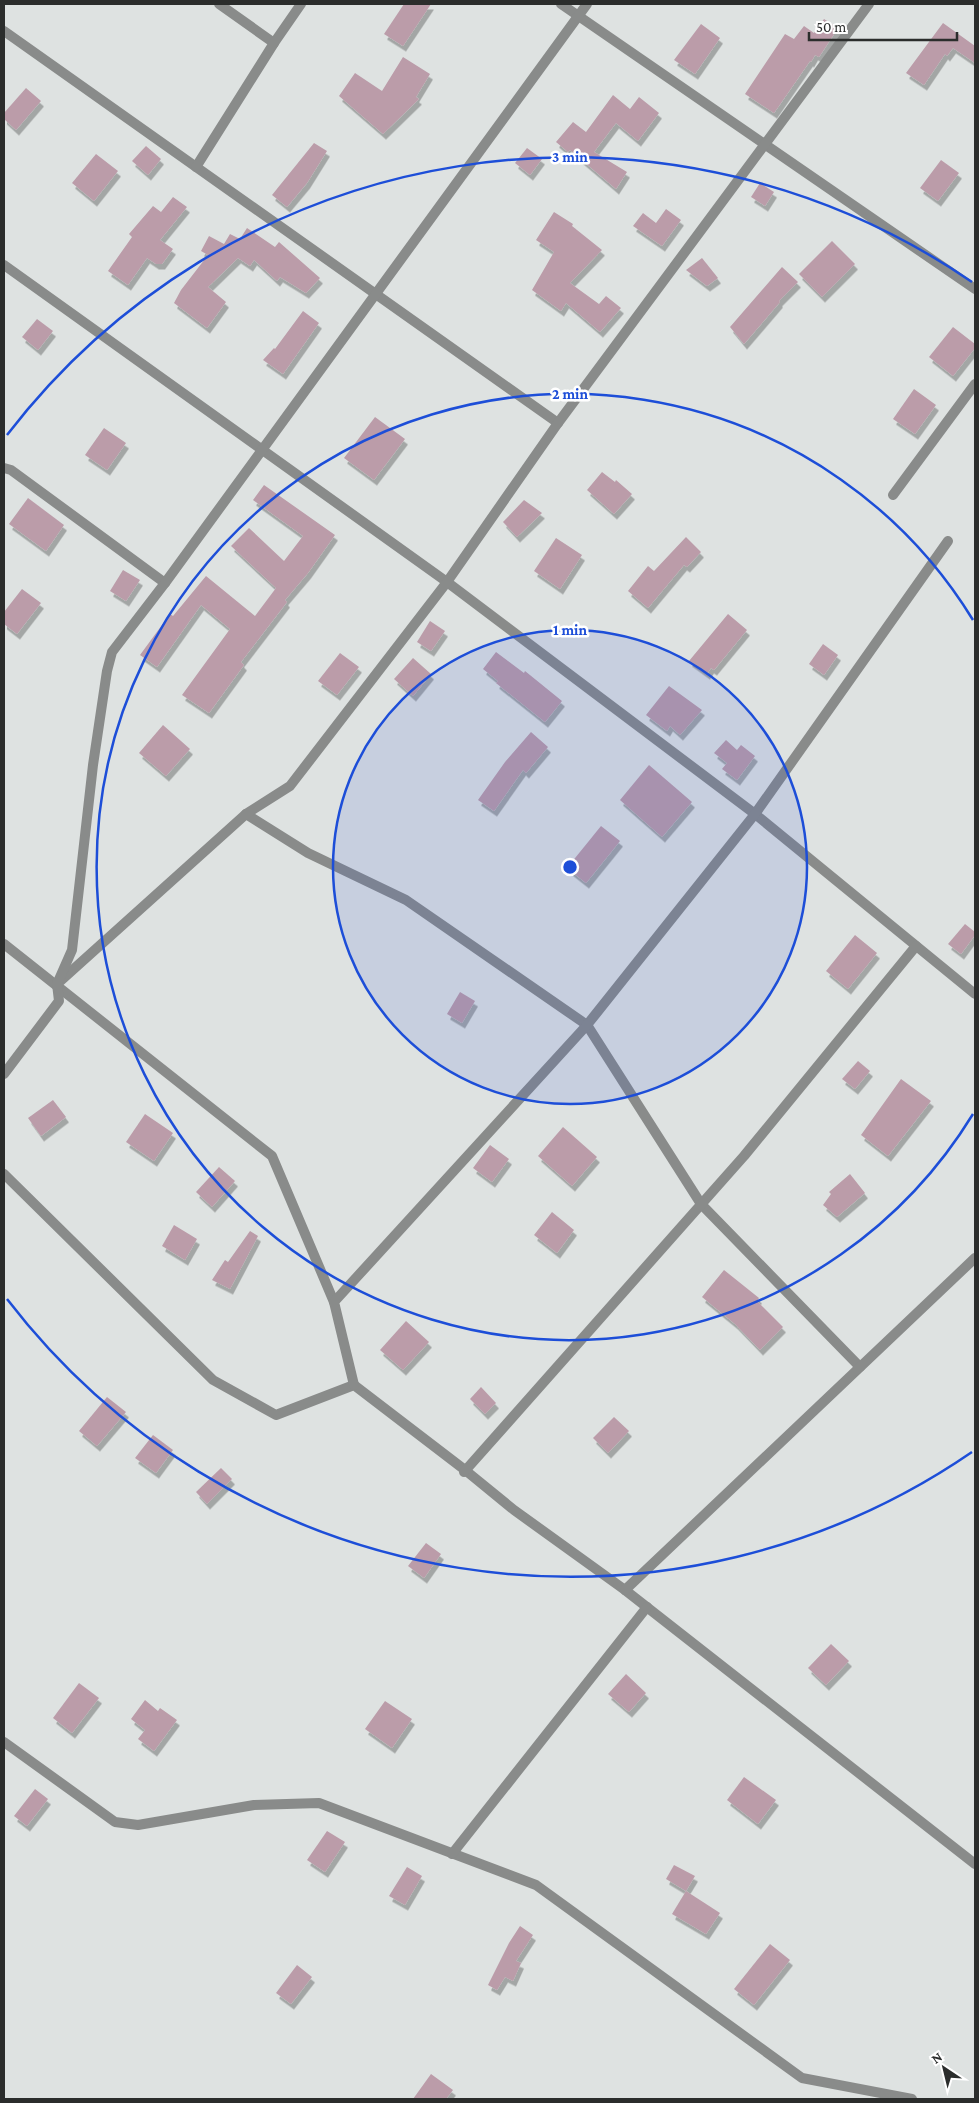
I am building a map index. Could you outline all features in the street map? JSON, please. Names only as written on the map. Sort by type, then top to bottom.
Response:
[{"type":"street","points":[[219,4],[274,43]]},
{"type":"street","points":[[196,167],[274,43],[301,4]]},
{"type":"street","points":[[561,4],[975,289]]},
{"type":"street","points":[[4,1074],[59,1001],[57,984],[72,950],[93,765],[102,716],[107,672],[112,652],[165,583],[587,4]]},
{"type":"street","points":[[57,984],[246,814],[290,786],[447,582],[558,423],[869,4]]},
{"type":"street","points":[[4,31],[558,423]]},
{"type":"street","points":[[4,265],[447,582],[754,814],[975,994]]},
{"type":"street","points":[[893,496],[975,384]]},
{"type":"street","points":[[4,468],[11,470],[165,583]]},
{"type":"street","points":[[334,1302],[587,1026],[754,814],[948,541]]},
{"type":"street","points":[[246,814],[308,853],[406,900],[587,1026],[701,1204],[860,1367]]},
{"type":"street","points":[[4,944],[57,984],[272,1156],[334,1302],[354,1385],[514,1510],[625,1590],[975,1864]]},
{"type":"street","points":[[464,1471],[744,1156],[916,946]]},
{"type":"street","points":[[4,1174],[213,1380],[276,1415],[354,1385]]},
{"type":"street","points":[[625,1590],[975,1258]]},
{"type":"street","points":[[452,1854],[647,1608]]},
{"type":"street","points":[[4,1742],[115,1822],[138,1825],[254,1805],[320,1803],[536,1885],[802,2078],[912,2099]]},
{"type":"building","points":[[404,4],[431,4],[403,46],[384,34]]},
{"type":"building","points":[[824,19],[838,28],[819,57],[815,55],[810,61],[774,113],[745,94],[785,34],[794,39],[804,26],[814,33]]},
{"type":"building","points":[[943,23],[975,46],[975,63],[953,48],[947,56],[945,54],[924,85],[906,73]]},
{"type":"building","points":[[701,24],[720,38],[695,74],[674,60]]},
{"type":"building","points":[[403,57],[430,74],[416,97],[419,99],[383,134],[339,96],[355,73],[382,91]]},
{"type":"building","points":[[26,88],[41,101],[16,130],[4,119],[4,113]]},
{"type":"building","points":[[613,95],[630,109],[639,97],[659,113],[638,141],[616,123],[594,152],[627,172],[616,189],[570,150],[568,152],[556,142],[573,122],[586,132]]},
{"type":"building","points":[[314,143],[327,151],[307,183],[287,207],[272,195]]},
{"type":"building","points":[[146,146],[161,159],[148,175],[132,161]]},
{"type":"building","points":[[527,148],[542,159],[530,175],[515,163]]},
{"type":"building","points":[[96,154],[118,171],[94,201],[72,183]]},
{"type":"building","points":[[941,160],[959,173],[938,201],[920,188]]},
{"type":"building","points":[[760,183],[774,192],[765,206],[751,197]]},
{"type":"building","points":[[173,197],[187,207],[160,240],[173,249],[162,264],[156,264],[147,258],[128,285],[108,271],[132,237],[129,234],[153,206],[161,212]]},
{"type":"building","points":[[666,209],[681,220],[662,246],[633,226],[643,213],[656,223]]},
{"type":"building","points":[[554,212],[573,224],[572,226],[602,250],[570,283],[599,304],[606,296],[621,308],[600,332],[566,303],[561,311],[532,290],[554,252],[536,240]]},
{"type":"building","points":[[247,228],[275,247],[279,242],[320,278],[306,293],[280,277],[277,281],[254,260],[250,266],[238,258],[208,287],[226,302],[207,328],[174,303],[181,290],[208,255],[201,251],[209,236],[224,244],[230,234],[240,239]]},
{"type":"building","points":[[832,241],[855,264],[822,297],[799,274]]},
{"type":"building","points":[[702,258],[718,278],[707,286],[686,270]]},
{"type":"building","points":[[782,267],[798,282],[779,301],[744,344],[730,327]]},
{"type":"building","points":[[303,311],[319,323],[283,374],[263,360],[275,349]]},
{"type":"building","points":[[37,319],[53,331],[38,350],[22,337]]},
{"type":"building","points":[[953,327],[975,344],[975,348],[953,376],[929,357]]},
{"type":"building","points":[[914,389],[936,405],[915,434],[893,419]]},
{"type":"building","points":[[375,417],[405,439],[374,480],[344,458]]},
{"type":"building","points":[[104,428],[126,443],[107,470],[85,455]]},
{"type":"building","points":[[602,472],[615,482],[616,480],[632,494],[614,514],[587,490]]},
{"type":"building","points":[[264,485],[335,535],[308,573],[285,600],[287,602],[241,662],[244,665],[209,713],[182,695],[230,629],[201,605],[157,667],[140,655],[170,614],[173,616],[206,576],[255,616],[276,588],[231,546],[249,528],[284,561],[303,536],[253,500]]},
{"type":"building","points":[[28,498],[64,525],[46,551],[9,524]]},
{"type":"building","points":[[524,500],[542,513],[517,537],[503,522]]},
{"type":"building","points":[[686,537],[701,552],[687,567],[684,565],[648,608],[628,591],[648,566],[654,571]]},
{"type":"building","points":[[556,538],[582,555],[560,589],[534,571]]},
{"type":"building","points":[[123,570],[140,580],[126,601],[110,591]]},
{"type":"building","points":[[22,589],[41,603],[17,634],[4,624],[4,612]]},
{"type":"building","points":[[728,614],[747,630],[714,670],[711,668],[707,674],[689,661]]},
{"type":"building","points":[[430,621],[445,631],[431,651],[417,642]]},
{"type":"building","points":[[823,644],[838,655],[824,675],[809,664]]},
{"type":"building","points":[[496,652],[524,673],[525,671],[562,701],[545,722],[496,683],[498,681],[483,669]]},
{"type":"building","points":[[340,653],[359,667],[337,695],[318,681]]},
{"type":"building","points":[[413,658],[431,674],[413,696],[394,679]]},
{"type":"building","points":[[669,686],[702,710],[680,735],[670,726],[667,731],[646,715]]},
{"type":"building","points":[[163,725],[190,749],[166,776],[139,753]]},
{"type":"building","points":[[531,732],[548,747],[526,773],[523,770],[494,811],[478,800],[505,762]]},
{"type":"building","points":[[726,740],[737,750],[741,745],[755,756],[737,780],[722,769],[727,763],[714,753]]},
{"type":"building","points":[[649,765],[692,802],[662,837],[620,800]]},
{"type":"building","points":[[601,826],[620,841],[586,883],[567,868]]},
{"type":"building","points":[[965,924],[975,932],[975,935],[961,954],[948,944]]},
{"type":"building","points":[[855,935],[877,953],[848,989],[826,971]]},
{"type":"building","points":[[460,992],[475,1001],[462,1023],[447,1014]]},
{"type":"building","points":[[858,1061],[870,1071],[855,1089],[842,1079]]},
{"type":"building","points":[[901,1079],[931,1101],[888,1156],[861,1135]]},
{"type":"building","points":[[53,1100],[66,1117],[41,1136],[28,1118]]},
{"type":"building","points":[[145,1114],[173,1133],[154,1161],[126,1142]]},
{"type":"building","points":[[563,1127],[597,1157],[572,1186],[538,1156]]},
{"type":"building","points":[[490,1145],[509,1159],[492,1182],[473,1168]]},
{"type":"building","points":[[219,1167],[235,1181],[212,1207],[196,1192]]},
{"type":"building","points":[[850,1174],[865,1193],[837,1217],[823,1205],[831,1194],[829,1192]]},
{"type":"building","points":[[552,1212],[574,1230],[557,1253],[534,1235]]},
{"type":"building","points":[[174,1225],[197,1239],[185,1260],[162,1246]]},
{"type":"building","points":[[250,1231],[258,1236],[230,1289],[212,1280],[225,1260],[228,1262]]},
{"type":"building","points":[[724,1270],[759,1298],[757,1301],[783,1327],[760,1350],[735,1324],[702,1297]]},
{"type":"building","points":[[406,1321],[429,1342],[403,1370],[380,1350]]},
{"type":"building","points":[[481,1387],[496,1403],[485,1414],[470,1399]]},
{"type":"building","points":[[107,1397],[126,1412],[97,1446],[79,1431]]},
{"type":"building","points":[[614,1417],[629,1431],[608,1453],[593,1438]]},
{"type":"building","points":[[153,1435],[173,1450],[156,1473],[135,1458]]},
{"type":"building","points":[[221,1468],[232,1479],[207,1504],[196,1492]]},
{"type":"building","points":[[426,1543],[441,1554],[424,1578],[408,1566]]},
{"type":"building","points":[[831,1644],[849,1661],[826,1685],[808,1668]]},
{"type":"building","points":[[626,1674],[646,1693],[629,1712],[608,1694]]},
{"type":"building","points":[[79,1683],[99,1698],[72,1733],[53,1718]]},
{"type":"building","points":[[145,1700],[158,1711],[160,1708],[177,1720],[154,1751],[138,1739],[145,1730],[131,1719]]},
{"type":"building","points":[[385,1701],[412,1719],[392,1748],[365,1729]]},
{"type":"building","points":[[744,1777],[776,1800],[758,1824],[727,1800]]},
{"type":"building","points":[[35,1789],[48,1799],[27,1826],[14,1816]]},
{"type":"building","points":[[327,1831],[345,1842],[325,1872],[307,1860]]},
{"type":"building","points":[[674,1865],[695,1876],[686,1891],[666,1879]]},
{"type":"building","points":[[407,1867],[422,1876],[405,1905],[389,1896]]},
{"type":"building","points":[[686,1891],[720,1913],[706,1934],[672,1914]]},
{"type":"building","points":[[520,1926],[533,1935],[516,1961],[521,1963],[513,1981],[505,1977],[497,1990],[488,1985],[509,1943]]},
{"type":"building","points":[[770,1944],[790,1960],[754,2005],[734,1989]]},
{"type":"building","points":[[297,1965],[312,1977],[291,2004],[276,1993]]},
{"type":"building","points":[[431,2074],[453,2090],[446,2099],[413,2099]]}]
